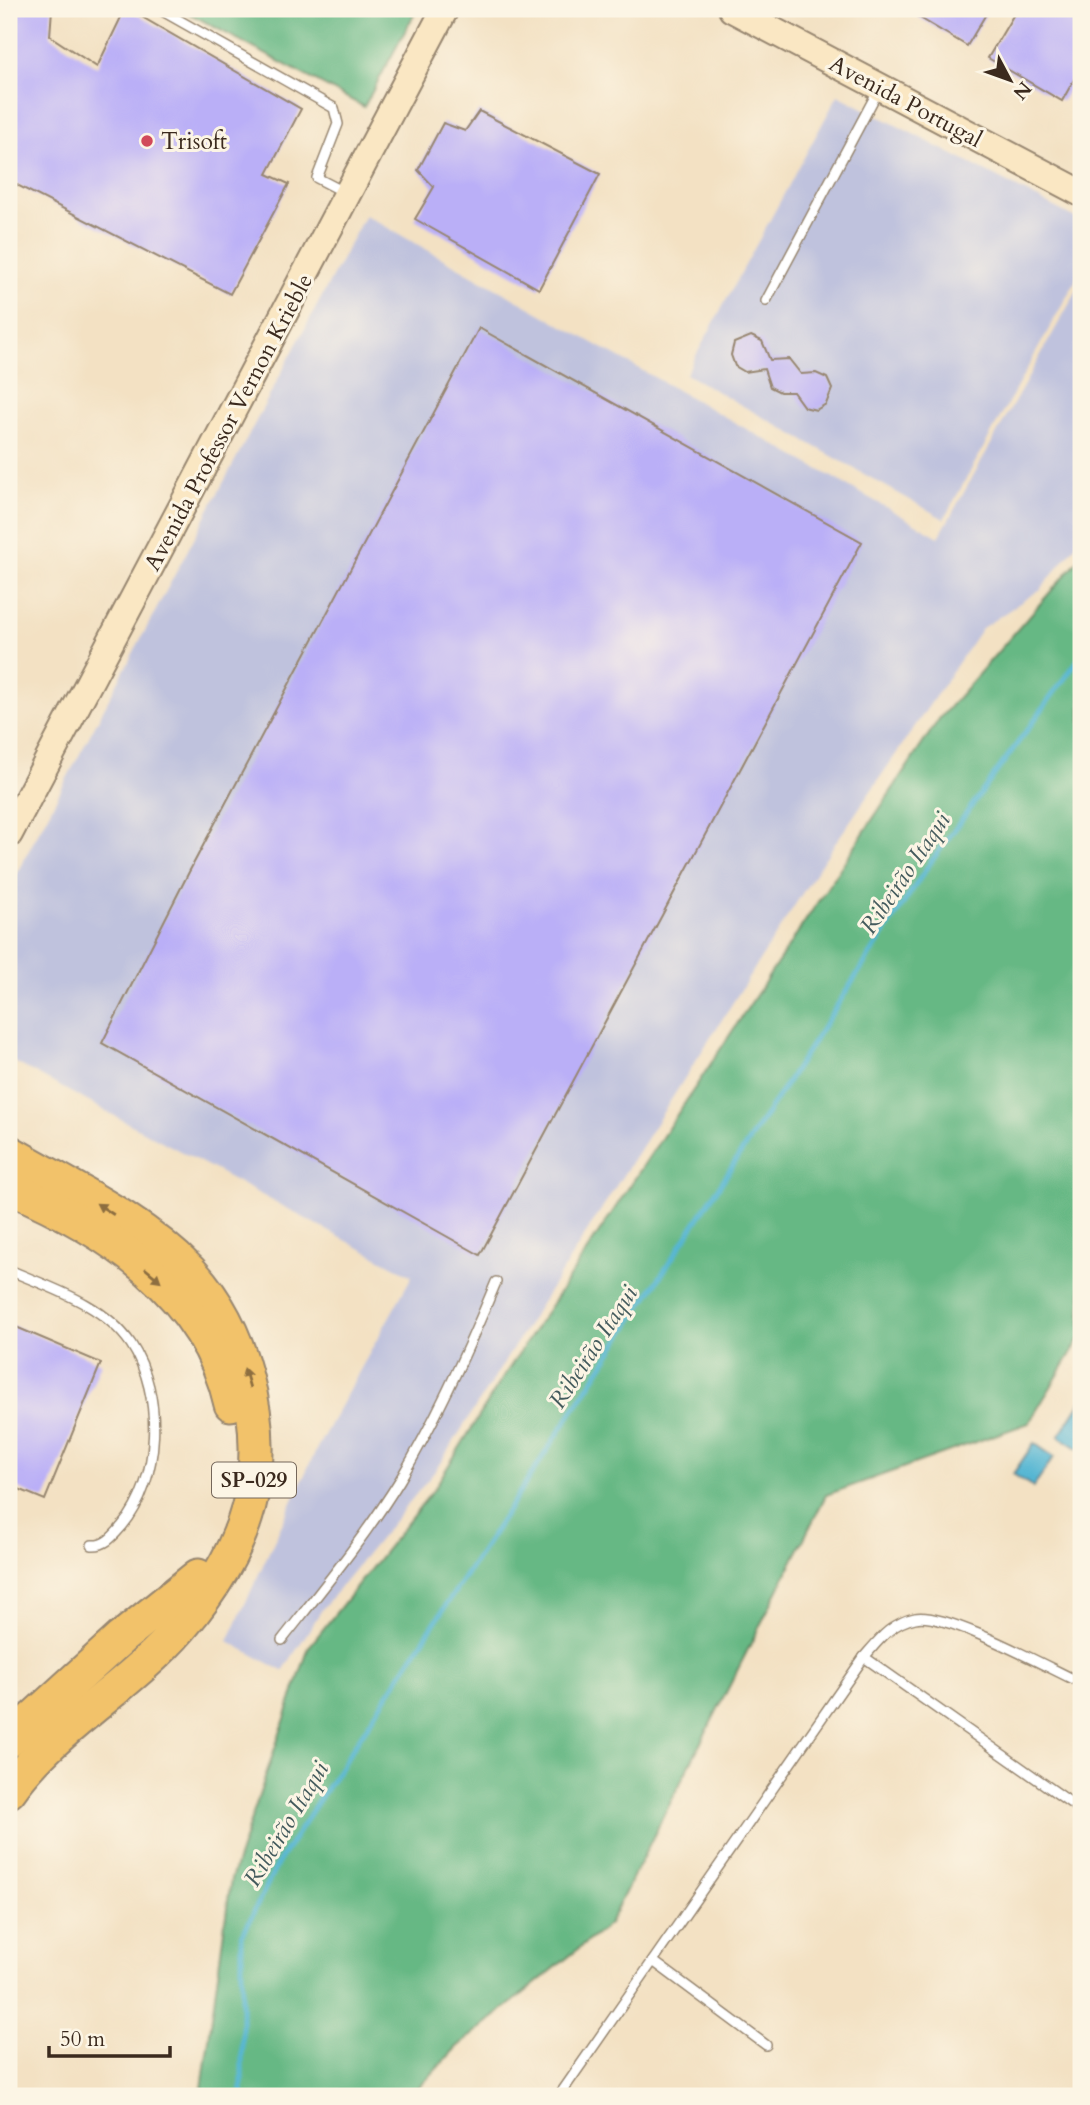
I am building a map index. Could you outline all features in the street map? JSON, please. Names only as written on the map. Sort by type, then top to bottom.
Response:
[{"type":"highway","name":"SP-029","points":[[9,1152],[101,1206],[189,1270],[217,1305],[238,1348],[254,1402],[258,1453],[250,1506],[237,1542],[211,1590],[180,1629],[131,1676],[52,1742],[9,1791]]},
{"type":"highway","name":"SP-029","points":[[9,1187],[76,1222],[158,1277],[187,1308],[219,1364],[231,1402],[235,1469],[214,1546],[198,1576],[154,1627],[9,1760]]},
{"type":"highway","name":"SP-029","points":[[9,1740],[121,1637],[198,1576]]},
{"type":"street","name":"Avenida Professor Vernon Krieble","points":[[9,834],[445,9]]},
{"type":"street","name":"Avenida Portugal","points":[[732,9],[1081,193]]},
{"type":"lane","points":[[159,9],[334,107],[338,124],[317,178],[348,194]]},
{"type":"lane","points":[[766,301],[880,87]]},
{"type":"lane","points":[[9,1270],[90,1307],[130,1343],[144,1369],[152,1402],[153,1430],[151,1458],[142,1494],[113,1537],[98,1546],[92,1545]]},
{"type":"lane","points":[[282,1640],[354,1548],[398,1482],[438,1413],[496,1282]]},
{"type":"lane","points":[[559,2096],[864,1657],[889,1629],[916,1617],[948,1621],[1081,1683]]},
{"type":"lane","points":[[864,1657],[1081,1810]]},
{"type":"lane","points":[[653,1961],[766,2045]]},
{"type":"shaded area","points":[[838,95],[1081,221],[1081,271],[944,519],[686,374]]},
{"type":"shaded area","points":[[365,215],[939,537],[1081,283],[1081,539],[1041,589],[982,628],[819,867],[435,1471],[323,1608],[283,1671],[228,1641],[317,1448],[412,1276],[9,1059],[9,888]]},
{"type":"green space","points":[[181,9],[249,9],[255,12],[261,9],[417,9],[364,107]]},
{"type":"green space","points":[[1081,557],[1081,1337],[1029,1423],[826,1495],[609,1924],[457,2047],[411,2096],[201,2096],[231,1879],[309,1647],[434,1489],[504,1376],[939,719]]},
{"type":"water","points":[[1081,1402],[1081,1450],[1059,1436]]},
{"type":"water","points":[[1034,1443],[1054,1457],[1033,1487],[1013,1474]]},
{"type":"building","name":"Trisoft","points":[[9,9],[52,9],[50,36],[97,67],[125,9],[128,9],[301,109],[267,174],[289,184],[230,294],[9,181]]},
{"type":"building","points":[[905,9],[989,9],[967,46]]},
{"type":"building","points":[[1017,9],[1081,9],[1081,67],[1062,101],[988,58]]},
{"type":"building","points":[[479,111],[600,174],[539,289],[415,219],[434,187],[418,170],[443,123],[465,131]]},
{"type":"building","points":[[479,328],[862,542],[480,1255],[102,1043],[189,872]]},
{"type":"building","points":[[751,336],[762,341],[770,360],[789,359],[801,374],[816,373],[827,378],[832,389],[826,404],[816,410],[804,407],[793,392],[780,392],[770,387],[764,369],[745,372],[735,366],[731,355],[734,343]]},
{"type":"building","points":[[9,1324],[101,1363],[45,1500],[9,1485]]},
{"type":"waterway","name":"Ribeirão Itaqui","points":[[242,2096],[242,1936],[278,1863],[928,866],[1081,656]]},
{"type":"place","name":"Trisoft","points":[[147,141]]}]
